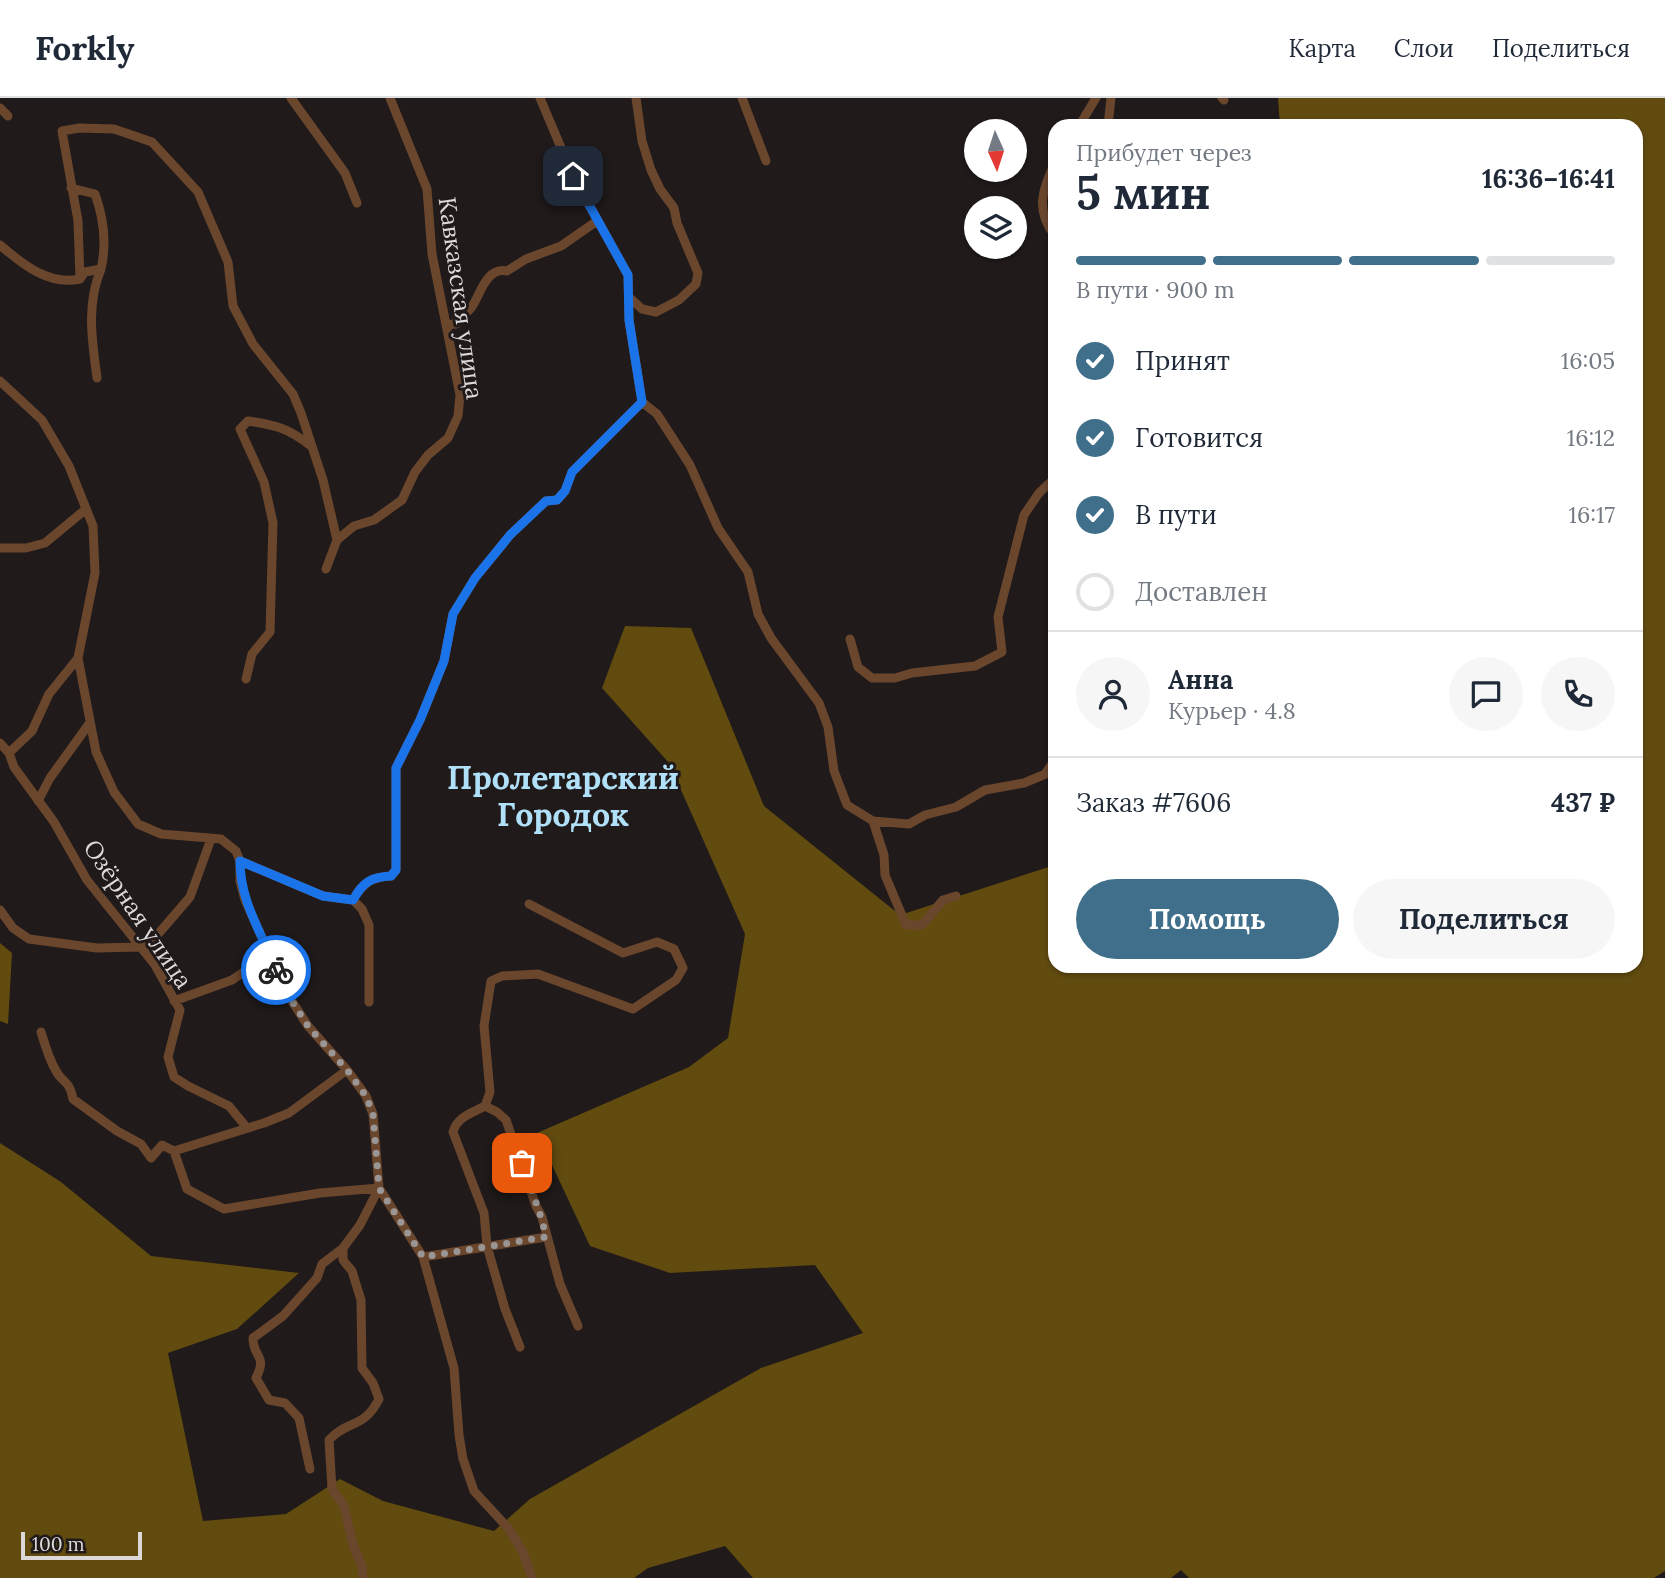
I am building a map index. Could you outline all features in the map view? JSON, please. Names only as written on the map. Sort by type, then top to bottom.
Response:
[{"type":"street","points":[[291,98],[345,173],[357,203]]},
{"type":"street","name":"Кавказская улица","points":[[337,540],[354,527],[374,520],[402,500],[415,472],[448,438],[458,416],[460,395],[432,254],[426,189],[420,167],[390,98]]},
{"type":"street","points":[[540,98],[573,176],[628,275],[629,320],[642,402],[657,414],[690,465],[718,528],[748,572],[758,614],[771,638],[819,703],[828,727],[834,771],[847,805],[873,821],[909,824],[925,815],[956,807],[985,790],[1024,783],[1048,773]]},
{"type":"street","points":[[629,296],[642,309],[656,312],[679,300],[696,284],[698,274],[677,223],[674,208],[660,189],[651,170],[642,141],[636,98]]},
{"type":"street","points":[[742,98],[766,162]]},
{"type":"street","points":[[1083,119],[1096,98]]},
{"type":"street","points":[[1109,119],[1111,98]]},
{"type":"street","points":[[0,108],[8,116]]},
{"type":"street","points":[[80,279],[78,222],[62,131],[79,128],[114,129],[152,142],[198,192],[228,261],[233,306],[253,344],[293,394],[312,447],[337,540],[326,569]]},
{"type":"street","points":[[1048,176],[1044,184],[1042,210],[1048,227]]},
{"type":"street","points":[[71,188],[95,194],[102,214],[105,250],[94,286],[90,323],[97,378]]},
{"type":"street","points":[[446,324],[456,324],[456,321],[470,310],[479,290],[485,286],[491,275],[501,270],[507,271],[526,258],[561,246],[597,221]]},
{"type":"street","points":[[0,246],[25,267],[55,279],[80,279]]},
{"type":"street","points":[[80,279],[85,272],[101,269]]},
{"type":"street","points":[[0,381],[42,420],[69,466],[93,526],[95,573],[78,658],[96,752],[114,792],[138,824],[161,834],[221,839],[236,851],[240,861],[240,881],[245,900],[288,995],[308,1026],[366,1096],[373,1114],[379,1188],[423,1257],[454,1368],[459,1435],[474,1491],[508,1528],[523,1552],[532,1578]]},
{"type":"street","points":[[353,900],[362,885],[375,876],[391,876],[396,870],[396,768],[420,720],[444,661],[453,614],[475,578],[510,535],[546,501],[557,500],[565,491],[572,472],[642,402]]},
{"type":"street","points":[[246,679],[251,653],[270,632],[273,523],[264,482],[240,429],[247,421],[270,424],[292,431],[312,447]]},
{"type":"street","points":[[850,639],[858,667],[872,678],[895,678],[912,673],[975,666],[1002,652],[998,617],[1024,515],[1048,485]]},
{"type":"street","points":[[0,548],[26,548],[45,543],[86,509]]},
{"type":"street","points":[[9,753],[32,731],[49,694],[78,658]]},
{"type":"street","points":[[38,801],[50,778],[89,724]]},
{"type":"street","name":"Озёрная улица","points":[[0,743],[54,822],[86,880],[155,965],[180,1010],[168,1057],[174,1077],[229,1106],[247,1128]]},
{"type":"street","points":[[873,821],[884,855],[885,875],[906,925],[922,925],[943,900],[956,896]]},
{"type":"street","points":[[0,909],[13,928],[29,939],[97,948],[139,947],[159,933],[190,897],[211,839]]},
{"type":"street","points":[[240,861],[323,896],[353,900],[362,909],[369,925],[369,1002]]},
{"type":"street","points":[[520,1347],[505,1309],[487,1246],[484,1213],[453,1132],[455,1124],[466,1115],[485,1106],[490,1092],[484,1026],[491,981],[502,976],[538,974],[633,1009],[676,980],[683,968],[674,949],[657,942],[623,953],[529,904]]},
{"type":"street","points":[[174,1000],[232,980],[270,954]]},
{"type":"street","points":[[41,1032],[57,1074],[71,1087],[73,1099],[141,1144],[151,1158],[162,1145],[174,1151],[289,1113],[347,1070]]},
{"type":"street","points":[[485,1106],[506,1120],[542,1217],[560,1284],[578,1326]]},
{"type":"street","points":[[174,1151],[187,1189],[224,1209],[307,1195],[379,1188]]},
{"type":"street","points":[[310,1469],[299,1418],[285,1403],[269,1400],[256,1378],[262,1366],[253,1346],[253,1338],[283,1316],[317,1278],[322,1264],[343,1248],[360,1225],[379,1188]]},
{"type":"street","points":[[423,1257],[546,1237]]},
{"type":"street","points":[[343,1248],[344,1260],[352,1271],[361,1300],[362,1368],[379,1399],[373,1411],[357,1425],[336,1432],[329,1440],[332,1489],[344,1506],[363,1578]]},
{"type":"shaded area","points":[[1278,98],[1665,98],[1665,1571],[1654,1578],[1189,1578],[1181,1570],[1171,1578],[753,1578],[725,1546],[648,1568],[634,1578],[0,1578],[0,1143],[61,1182],[151,1256],[299,1273],[237,1329],[168,1353],[203,1521],[286,1514],[340,1479],[383,1501],[494,1531],[530,1499],[761,1368],[863,1333],[815,1265],[670,1273],[590,1246],[537,1133],[689,1067],[728,1038],[745,934],[669,763],[602,688],[625,626],[691,628],[764,806],[900,915],[1048,867],[1048,973],[1643,973],[1643,119],[1280,119]]},
{"type":"shaded area","points":[[0,943],[12,953],[8,1024],[0,1021]]},
{"type":"way so far","points":[[276,970],[308,1026],[366,1096],[373,1114],[379,1188],[423,1257],[546,1237],[542,1217],[522,1163]]},
{"type":"district","name":"Пролетарский Городок","points":[[563,796]]},
{"type":"route","points":[[276,970],[245,900],[240,881],[240,861],[323,896],[353,900],[362,885],[375,876],[391,876],[396,870],[396,768],[420,720],[444,661],[453,614],[475,578],[510,535],[546,501],[557,500],[565,491],[572,472],[642,402],[629,320],[628,275],[573,176]]}]
